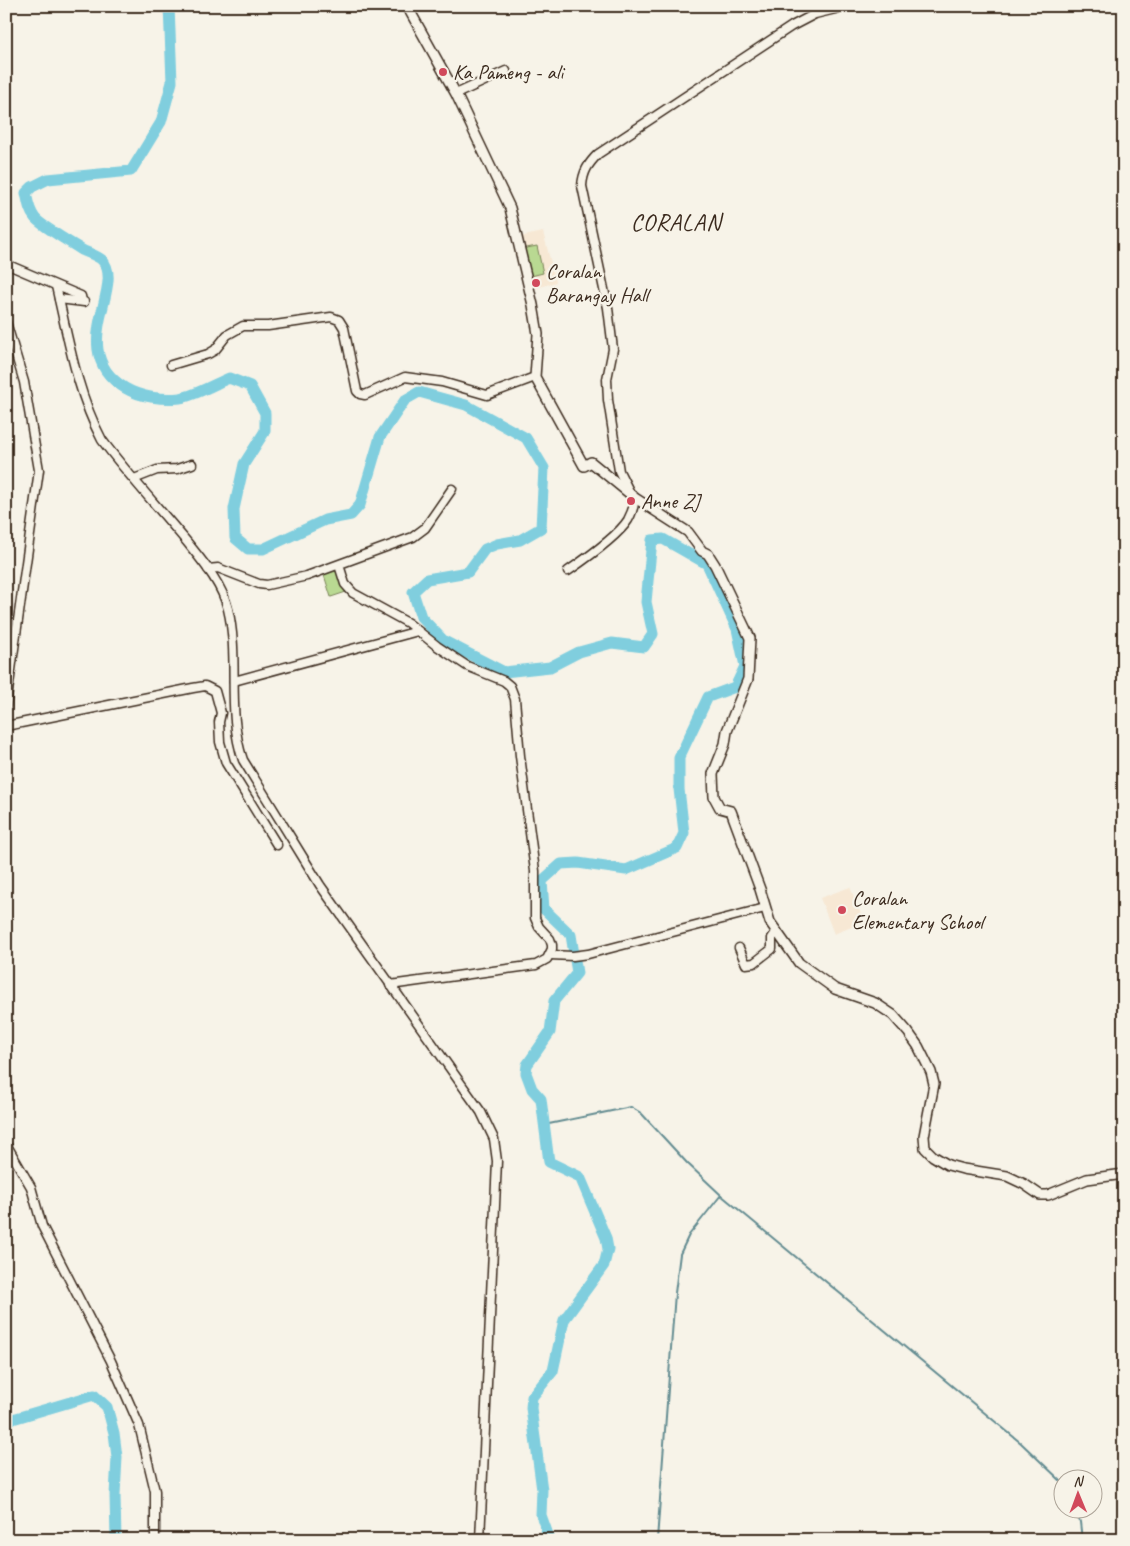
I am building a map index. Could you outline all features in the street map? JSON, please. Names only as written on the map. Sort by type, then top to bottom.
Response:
[{"type":"street","points":[[407,6],[456,94],[505,195],[514,221],[538,334],[535,377],[584,466],[591,462],[633,496],[688,532],[702,551],[708,554],[750,638],[748,679],[727,731],[725,744],[713,774],[714,797],[720,808],[731,811],[760,889],[770,922],[799,963],[835,989],[875,1003],[893,1015],[918,1046],[932,1072],[934,1084],[924,1136],[925,1148],[933,1156],[948,1165],[1008,1176],[1040,1195],[1048,1195],[1087,1179],[1124,1174]]},
{"type":"street","points":[[568,571],[623,527],[630,515],[633,496],[619,471],[608,400],[607,379],[613,349],[608,308],[582,186],[582,175],[588,164],[598,154],[792,26],[815,14],[848,6]]},
{"type":"street","points":[[456,94],[506,71]]},
{"type":"street","points":[[6,264],[81,296],[83,302],[59,299]]},
{"type":"street","points":[[56,286],[84,398],[90,417],[102,440],[208,569],[225,600],[228,611],[239,748],[247,767],[320,885],[481,1112],[494,1139],[497,1151],[480,1540]]},
{"type":"street","points":[[171,365],[208,354],[215,350],[227,335],[243,326],[268,326],[330,317],[339,320],[344,328],[357,391],[360,394],[365,395],[405,377],[413,377],[442,382],[487,395],[535,377]]},
{"type":"street","points":[[6,322],[24,382],[37,448],[39,470],[6,706]]},
{"type":"street","points":[[134,479],[157,470],[177,469],[192,464]]},
{"type":"street","points":[[208,569],[218,568],[262,585],[307,576],[398,544],[420,534],[452,489]]},
{"type":"street","points":[[339,565],[346,584],[353,593],[392,613],[467,666],[504,681],[510,686],[516,704],[520,756],[534,852],[536,881],[535,918],[539,927],[550,939],[552,949],[544,962],[536,965],[390,985]]},
{"type":"street","points":[[234,681],[418,631]]},
{"type":"street","points":[[6,726],[205,686],[214,691],[221,713],[219,722],[220,742],[226,763],[277,845]]},
{"type":"street","points":[[221,713],[235,712]]},
{"type":"street","points":[[550,955],[585,955],[765,908]]},
{"type":"street","points":[[739,948],[746,964],[754,963],[772,949],[772,938],[777,931]]},
{"type":"street","points":[[6,1144],[31,1188],[42,1226],[111,1361],[138,1425],[155,1491],[155,1540]]},
{"type":"shaded area","points":[[543,232],[556,282],[530,290],[519,237]]},
{"type":"shaded area","name":"Coralan Elementary School","points":[[850,887],[864,922],[834,934],[820,898]]},
{"type":"green space","points":[[537,246],[543,273],[527,277],[521,249]]},
{"type":"green space","points":[[338,567],[346,592],[331,597],[323,572]]},
{"type":"waterway","points":[[169,6],[172,82],[161,122],[131,171],[48,179],[32,187],[26,193],[30,209],[38,221],[82,250],[102,260],[108,271],[108,285],[98,338],[99,356],[108,373],[125,388],[144,396],[173,399],[191,395],[229,378],[250,386],[265,413],[265,431],[244,464],[234,509],[235,538],[248,549],[263,549],[325,520],[351,515],[360,505],[380,437],[405,400],[419,392],[466,405],[526,438],[544,468],[541,528],[520,540],[497,544],[485,549],[468,572],[427,579],[413,592],[421,617],[444,641],[504,672],[550,667],[579,652],[612,643],[644,647],[653,634],[646,602],[652,540],[663,539],[707,564],[737,629],[745,666],[735,687],[708,697],[679,758],[679,789],[684,833],[677,848],[626,870],[578,863],[561,864],[542,881],[544,909],[571,935],[577,973],[554,1001],[550,1032],[527,1065],[526,1073],[532,1089],[541,1099],[549,1162],[580,1177],[606,1238],[608,1249],[604,1265],[564,1320],[553,1371],[532,1397],[531,1408],[542,1490],[541,1515],[550,1540]]},
{"type":"waterway","points":[[544,1125],[631,1107],[641,1113],[687,1163],[721,1195],[1021,1443],[1052,1472]]},
{"type":"waterway","points":[[657,1540],[675,1293],[680,1254],[689,1235],[721,1195]]},
{"type":"waterway","points":[[6,1421],[94,1395],[107,1407],[114,1433],[117,1457],[115,1495],[116,1540]]},
{"type":"waterway","points":[[1079,1518],[1082,1540]]},
{"type":"place","name":"Ka Pameng - ali","points":[[443,72]]},
{"type":"place","name":"Coralan Barangay Hall","points":[[536,283]]},
{"type":"place","name":"Anne ZJ","points":[[631,501]]},
{"type":"place","name":"Coralan Elementary School","points":[[842,910]]},
{"type":"district","name":"CORALAN","points":[[676,222]]}]
